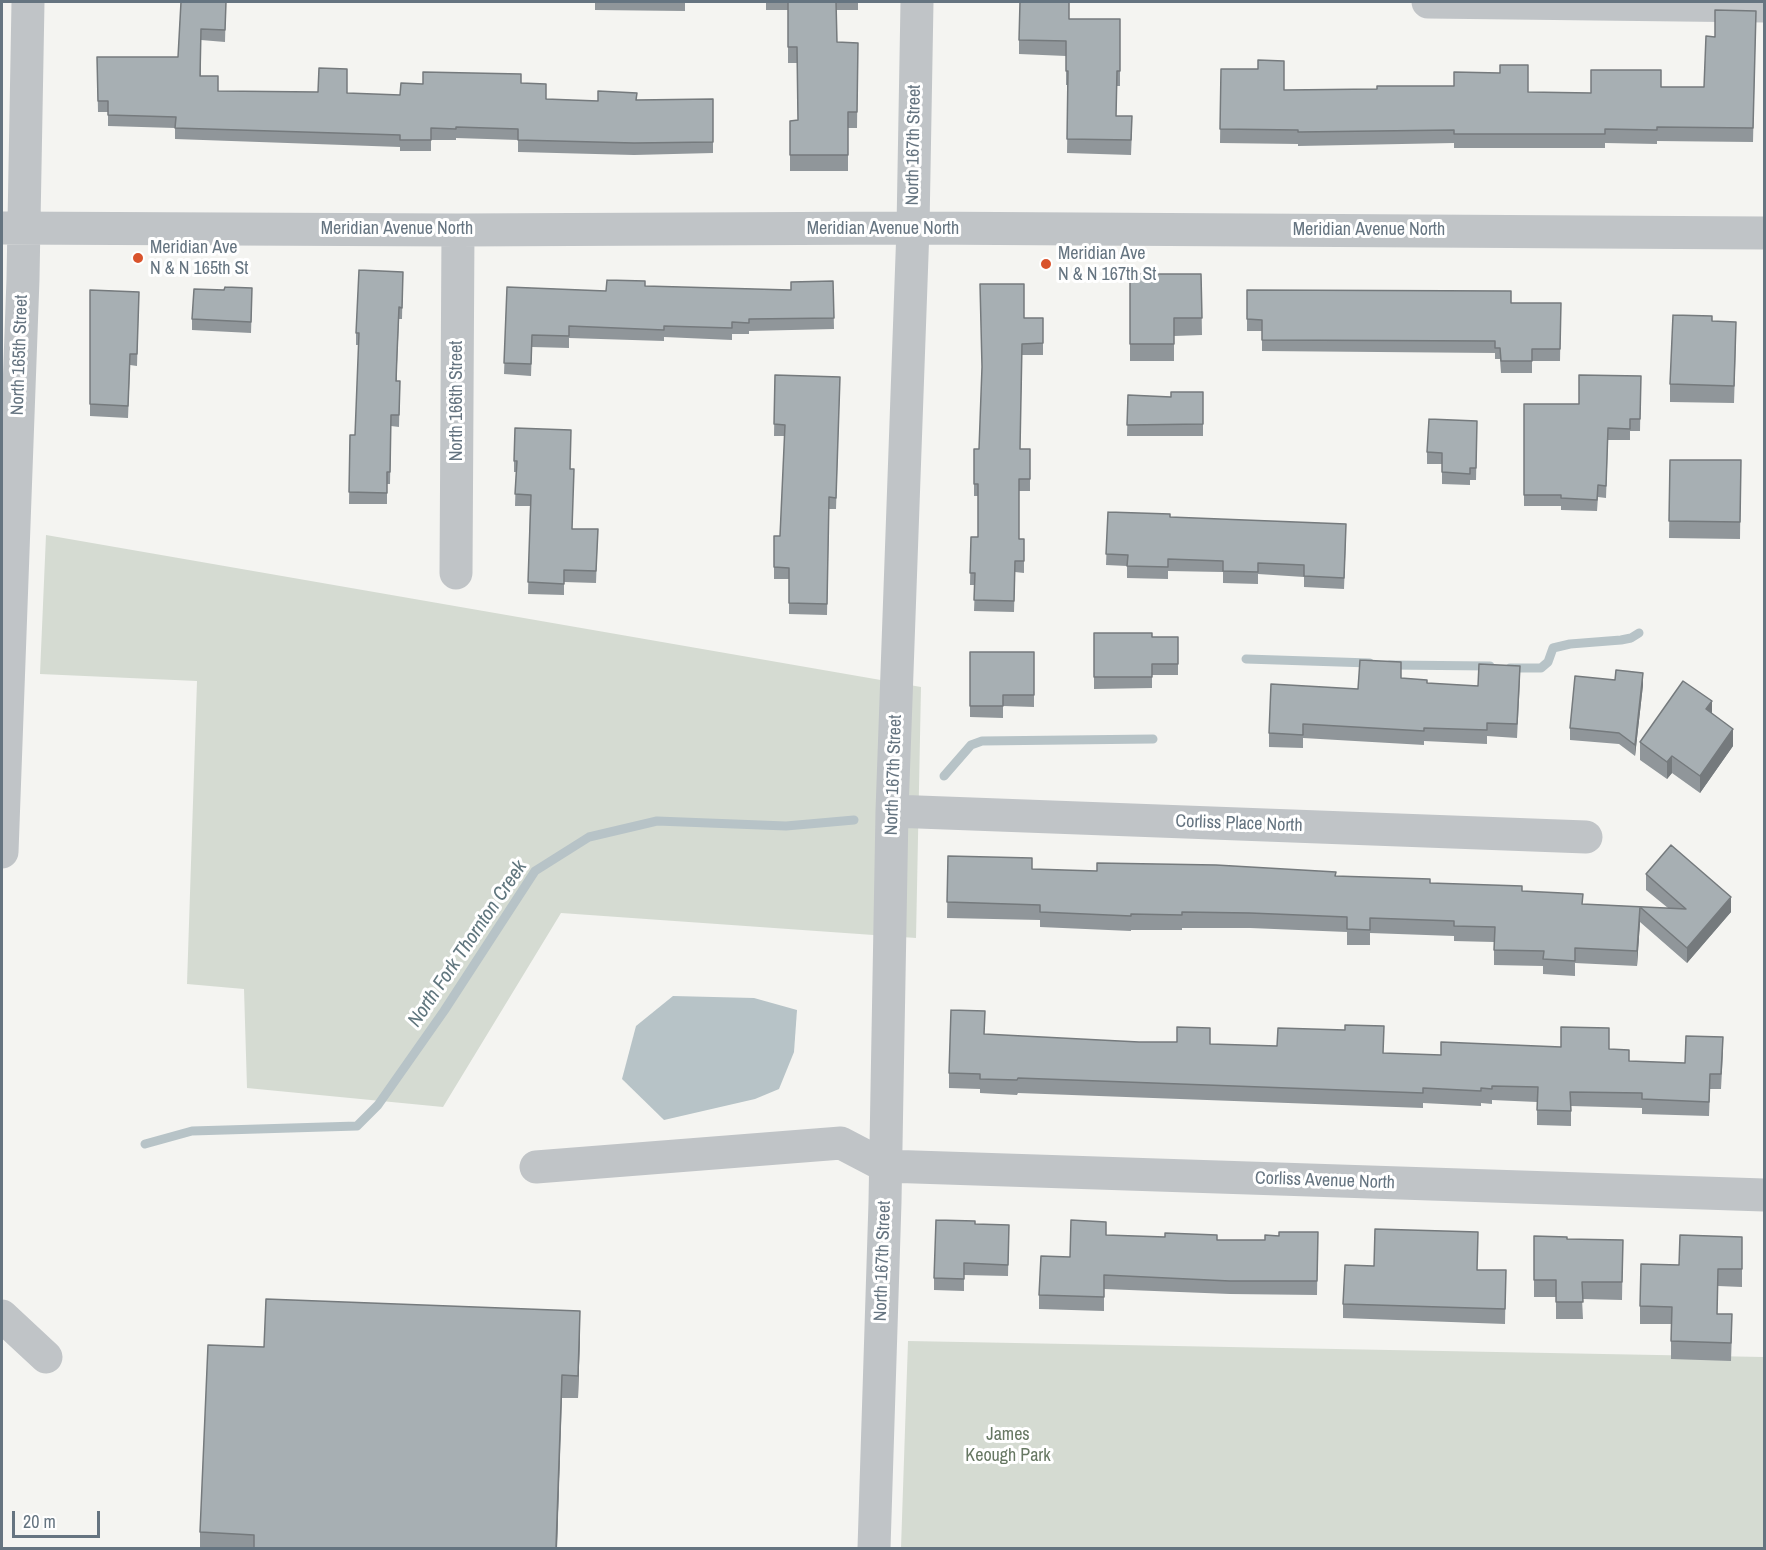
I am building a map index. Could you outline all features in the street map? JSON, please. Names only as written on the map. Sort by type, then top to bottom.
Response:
[{"type":"street","name":"North 165th Street","points":[[2,852],[13,228],[28,2]]},
{"type":"street","name":"North 167th Street","points":[[874,1548],[885,1202],[892,811],[913,228],[917,2]]},
{"type":"street","points":[[1428,2],[1764,6]]},
{"type":"street","name":"Meridian Avenue North","points":[[13,228],[458,230],[913,228],[1764,233]]},
{"type":"street","name":"North 166th Street","points":[[456,573],[458,230]]},
{"type":"street","name":"Corliss Place North","points":[[892,811],[1586,837]]},
{"type":"street","points":[[536,1167],[842,1143],[885,1166]]},
{"type":"street","name":"Corliss Avenue North","points":[[885,1166],[1764,1195]]},
{"type":"street","points":[[2,1316],[46,1357]]},
{"type":"green space","points":[[46,535],[921,687],[916,938],[561,913],[443,1107],[247,1088],[244,989],[187,984],[197,681],[40,674]]},
{"type":"green space","name":"James Keough Park","points":[[908,1341],[1764,1357],[1764,1548],[901,1548]]},
{"type":"shaded area","points":[[673,996],[754,998],[797,1010],[794,1052],[779,1089],[755,1099],[664,1120],[622,1079],[636,1026]]},
{"type":"building","points":[[181,2],[226,2],[225,30],[201,29],[200,76],[218,76],[218,91],[318,92],[319,68],[347,69],[347,93],[400,95],[401,83],[423,84],[423,72],[521,74],[521,83],[546,84],[546,99],[598,101],[598,91],[637,93],[636,100],[713,99],[713,142],[634,143],[518,140],[518,129],[456,127],[456,129],[431,128],[431,140],[400,140],[400,135],[175,128],[176,117],[108,115],[108,101],[98,101],[97,57],[178,57]]},
{"type":"building","points":[[788,2],[836,2],[837,42],[858,43],[857,112],[848,112],[848,155],[790,155],[790,121],[798,120],[797,47],[788,47]]},
{"type":"building","points":[[1020,2],[1069,2],[1069,19],[1120,19],[1120,71],[1117,71],[1116,116],[1132,116],[1131,140],[1067,139],[1066,41],[1019,40]]},
{"type":"building","points":[[1715,10],[1756,11],[1753,128],[1605,129],[1605,134],[1454,134],[1454,130],[1298,132],[1298,130],[1220,129],[1221,69],[1258,69],[1258,60],[1284,61],[1284,90],[1377,89],[1377,86],[1454,86],[1454,72],[1500,73],[1500,65],[1528,65],[1528,92],[1591,93],[1591,70],[1661,70],[1661,87],[1704,87],[1706,36],[1715,37]]},
{"type":"building","points":[[359,270],[403,272],[396,381],[400,381],[399,415],[391,415],[390,472],[387,472],[387,493],[349,492],[350,435],[355,435]]},
{"type":"building","points":[[1130,274],[1201,274],[1202,318],[1174,318],[1174,344],[1130,344]]},
{"type":"building","points":[[607,280],[645,281],[645,286],[791,290],[791,282],[833,281],[834,318],[749,319],[749,323],[732,322],[732,328],[664,326],[664,330],[569,326],[569,336],[532,335],[531,364],[504,363],[507,287],[606,291]]},
{"type":"building","points":[[980,284],[1024,284],[1024,318],[1043,318],[1043,343],[1022,344],[1020,449],[1030,449],[1030,479],[1019,479],[1019,539],[1024,539],[1024,561],[1015,561],[1014,601],[974,600],[975,573],[970,573],[971,537],[978,537],[978,484],[974,484],[974,449],[979,449],[982,367]]},
{"type":"building","points":[[225,287],[252,288],[251,322],[192,319],[194,289],[224,290]]},
{"type":"building","points":[[90,290],[139,292],[137,354],[130,354],[128,406],[90,404]]},
{"type":"building","points":[[1247,290],[1511,291],[1511,303],[1561,303],[1560,349],[1532,349],[1532,361],[1501,361],[1500,348],[1495,348],[1495,341],[1262,340],[1262,320],[1247,319]]},
{"type":"building","points":[[1673,315],[1712,316],[1712,321],[1736,322],[1734,386],[1670,384]]},
{"type":"building","points":[[775,375],[840,377],[836,498],[829,497],[827,604],[789,603],[789,568],[774,567],[774,536],[780,536],[785,425],[774,424]]},
{"type":"building","points":[[1579,375],[1641,376],[1640,419],[1630,419],[1630,429],[1608,428],[1606,486],[1598,485],[1597,500],[1561,498],[1561,495],[1524,495],[1524,404],[1579,404]]},
{"type":"building","points":[[1171,392],[1203,392],[1203,424],[1127,425],[1128,395],[1171,397]]},
{"type":"building","points":[[1429,419],[1477,421],[1476,468],[1470,468],[1470,474],[1442,472],[1442,453],[1427,452]]},
{"type":"building","points":[[515,428],[571,430],[570,469],[574,469],[572,529],[598,529],[596,571],[564,570],[564,584],[528,582],[531,495],[515,494],[517,461],[514,461]]},
{"type":"building","points":[[1670,460],[1741,460],[1740,522],[1669,521]]},
{"type":"building","points":[[1108,512],[1170,514],[1170,517],[1346,524],[1344,578],[1304,576],[1304,565],[1258,563],[1258,572],[1223,571],[1223,561],[1168,559],[1168,567],[1127,566],[1128,555],[1106,554]]},
{"type":"building","points":[[1094,633],[1152,633],[1152,637],[1178,637],[1178,664],[1152,664],[1152,677],[1094,677]]},
{"type":"building","points":[[970,652],[1034,652],[1034,695],[1003,695],[1003,706],[970,706]]},
{"type":"building","points":[[1360,660],[1401,662],[1401,678],[1427,680],[1427,683],[1478,686],[1479,664],[1520,666],[1517,724],[1487,723],[1487,730],[1424,728],[1424,731],[1303,724],[1303,735],[1269,733],[1271,684],[1358,689]]},
{"type":"building","points":[[1616,670],[1643,673],[1635,745],[1619,733],[1570,728],[1575,676],[1615,680]]},
{"type":"building","points":[[1683,681],[1712,701],[1706,709],[1733,729],[1700,776],[1672,756],[1667,762],[1640,742]]},
{"type":"building","points":[[1671,845],[1731,897],[1687,948],[1640,907],[1637,951],[1575,948],[1575,961],[1543,959],[1544,951],[1494,950],[1495,927],[1454,926],[1454,921],[1370,918],[1370,930],[1347,929],[1347,917],[1182,912],[1182,915],[1131,914],[1131,916],[1040,912],[1040,905],[947,902],[948,856],[1032,858],[1032,869],[1097,871],[1097,863],[1216,865],[1336,872],[1335,876],[1430,879],[1430,883],[1522,886],[1522,891],[1583,894],[1582,904],[1686,909],[1646,874]]},
{"type":"building","points":[[951,1010],[985,1011],[984,1034],[1139,1042],[1177,1042],[1177,1027],[1210,1028],[1210,1044],[1277,1046],[1278,1028],[1345,1030],[1345,1025],[1384,1026],[1383,1053],[1441,1055],[1441,1042],[1561,1047],[1561,1027],[1609,1028],[1609,1049],[1629,1050],[1629,1061],[1685,1063],[1686,1036],[1723,1037],[1721,1074],[1710,1074],[1709,1102],[1642,1099],[1642,1093],[1570,1092],[1571,1111],[1537,1110],[1538,1087],[1492,1086],[1492,1089],[1481,1088],[1481,1091],[1423,1088],[1423,1093],[1018,1078],[1017,1080],[980,1079],[980,1074],[949,1073]]},
{"type":"building","points":[[936,1220],[1009,1225],[1008,1265],[964,1263],[964,1279],[934,1278]]},
{"type":"building","points":[[1071,1220],[1106,1222],[1106,1235],[1165,1237],[1165,1233],[1217,1235],[1217,1240],[1265,1240],[1265,1235],[1279,1236],[1279,1232],[1318,1232],[1317,1281],[1230,1281],[1104,1275],[1104,1297],[1039,1295],[1041,1256],[1070,1257]]},
{"type":"building","points":[[1375,1229],[1478,1232],[1477,1270],[1506,1270],[1505,1309],[1343,1304],[1345,1265],[1374,1266]]},
{"type":"building","points":[[1680,1235],[1742,1237],[1742,1269],[1718,1269],[1717,1314],[1732,1314],[1731,1343],[1671,1341],[1672,1307],[1640,1306],[1641,1264],[1679,1265]]},
{"type":"building","points":[[1534,1236],[1623,1240],[1622,1282],[1582,1282],[1583,1302],[1556,1302],[1556,1280],[1534,1280]]},
{"type":"building","points":[[266,1299],[580,1311],[578,1376],[562,1375],[556,1548],[254,1548],[254,1535],[200,1532],[208,1345],[264,1347]]},
{"type":"waterway","points":[[1510,668],[1541,668],[1548,662],[1553,648],[1570,644],[1621,640],[1639,633]]},
{"type":"waterway","points":[[1246,659],[1370,663]]},
{"type":"waterway","points":[[1390,665],[1490,666]]},
{"type":"waterway","name":"North Fork Thornton Creek","points":[[944,776],[971,745],[982,741],[1153,739]]},
{"type":"waterway","name":"North Fork Thornton Creek","points":[[145,1144],[192,1131],[357,1126],[378,1105],[444,1011],[535,871],[589,837],[657,821],[786,826],[854,820]]},
{"type":"place","name":"Meridian Ave N & N 165th St","points":[[138,258]]},
{"type":"place","name":"Meridian Ave N & N 167th St","points":[[1046,264]]}]
